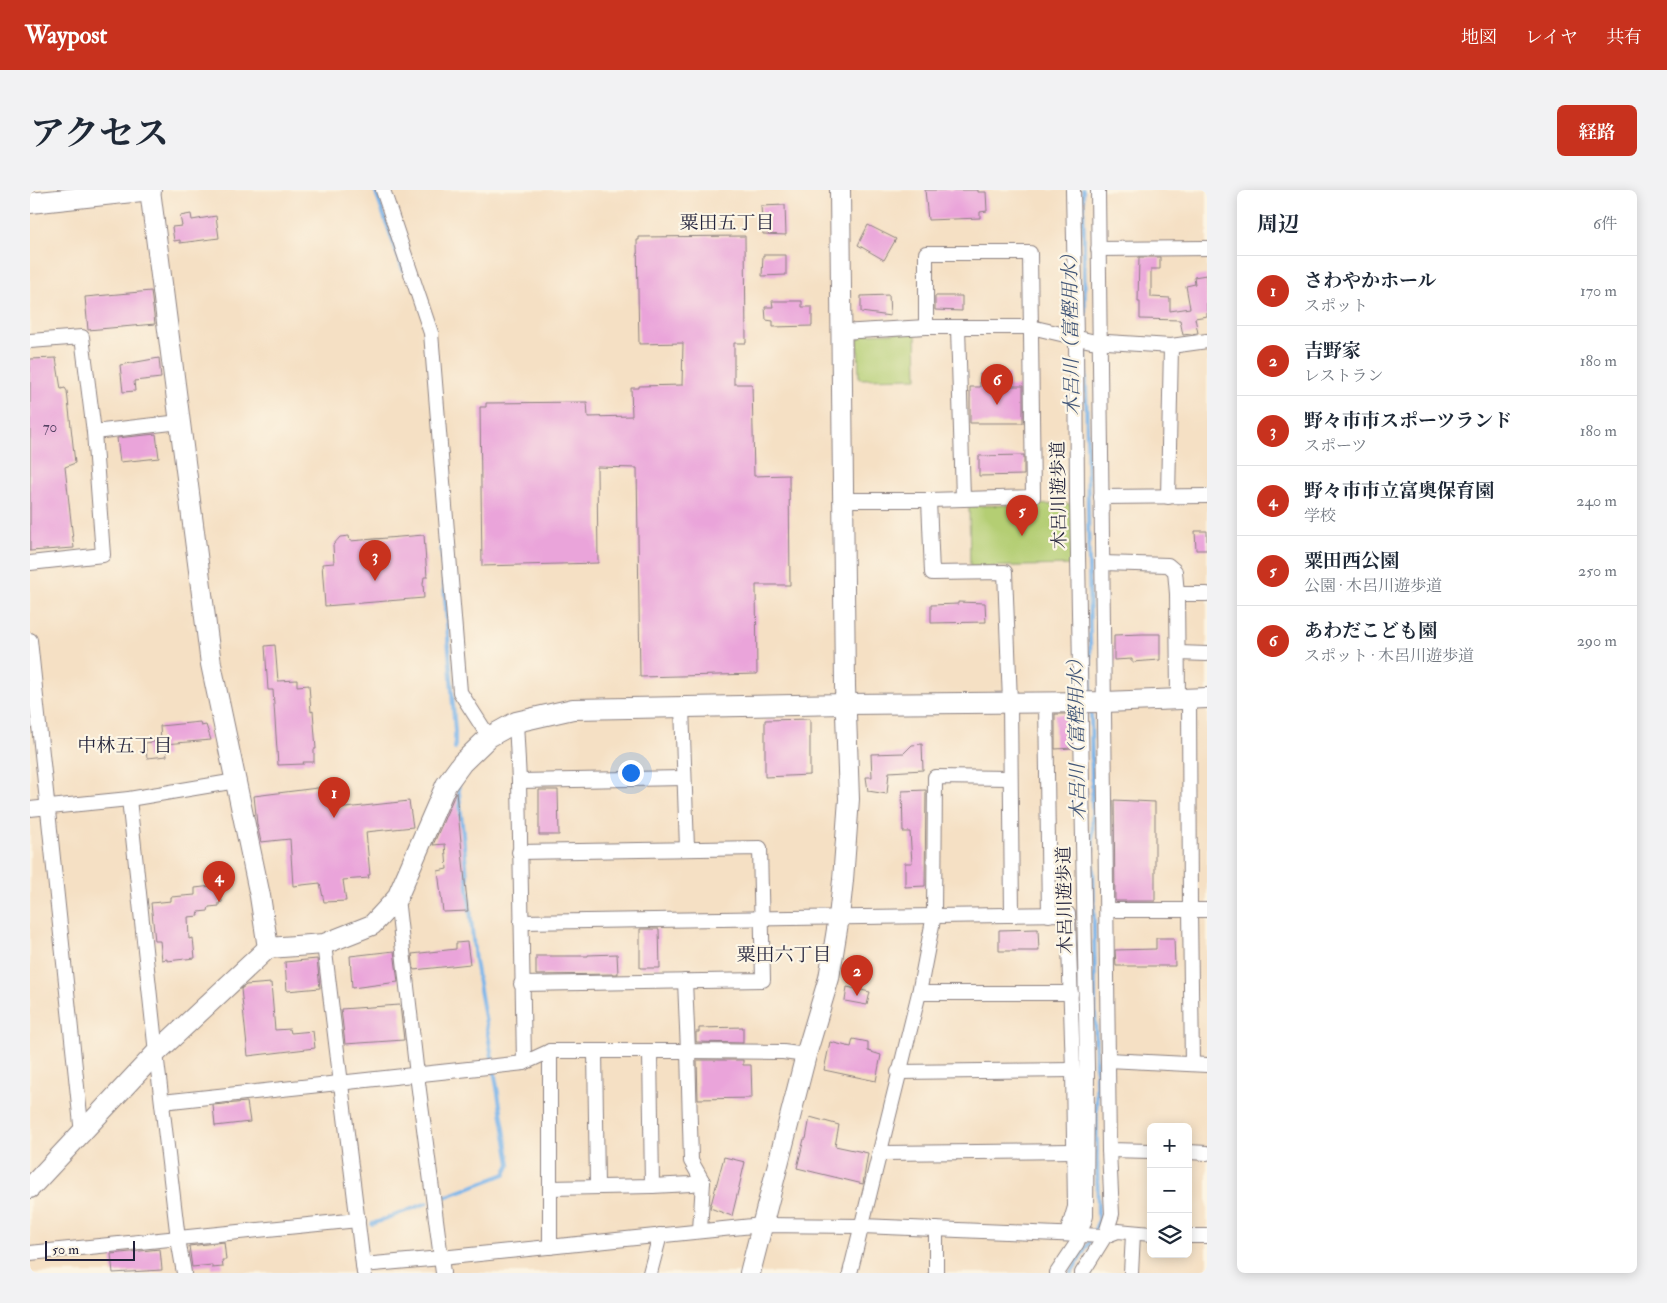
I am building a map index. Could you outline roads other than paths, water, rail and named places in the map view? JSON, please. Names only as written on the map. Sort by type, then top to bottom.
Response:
[{"type":"street","points":[[30,202],[151,190],[211,664],[260,896],[268,948]]},
{"type":"street","points":[[382,190],[431,333],[460,692],[489,737]]},
{"type":"street","points":[[750,1273],[806,1055],[829,978],[839,917],[849,799],[846,704],[840,190]]},
{"type":"street","name":"木呂川遊歩道","points":[[1057,1273],[1077,1243],[1076,1234],[1086,1216],[1091,701],[1077,508],[1086,340],[1073,190]]},
{"type":"street","points":[[1082,1273],[1112,1214],[1109,1150],[1106,910],[1091,701],[1103,563],[1101,497],[1086,340],[1098,249],[1098,190]]},
{"type":"street","points":[[1098,249],[1207,248]]},
{"type":"street","points":[[844,500],[1033,497],[1030,253],[926,253],[926,327]]},
{"type":"street","points":[[842,332],[926,327],[1030,327],[1086,340],[1171,346],[1207,341]]},
{"type":"street","points":[[958,327],[963,499]]},
{"type":"street","points":[[30,341],[82,337],[94,432],[103,555],[30,563]]},
{"type":"street","points":[[1168,497],[1171,346]]},
{"type":"street","points":[[94,432],[180,422]]},
{"type":"street","points":[[1101,497],[1207,496]]},
{"type":"street","points":[[929,500],[932,573],[1005,572],[1010,702],[1012,915]]},
{"type":"street","points":[[1103,563],[1168,565],[1175,571],[1178,653],[1192,698],[1190,910],[1192,1064]]},
{"type":"street","points":[[1177,594],[1207,594]]},
{"type":"street","points":[[30,640],[82,1134]]},
{"type":"street","points":[[1178,653],[1207,654]]},
{"type":"street","points":[[30,1188],[156,1054],[268,948],[324,944],[372,924],[397,898],[446,785],[462,762],[489,737],[516,722],[574,709],[1192,698]]},
{"type":"street","points":[[1046,702],[1049,915]]},
{"type":"street","points":[[682,707],[687,848]]},
{"type":"street","points":[[516,722],[519,781],[524,1063]]},
{"type":"street","points":[[850,1273],[919,993],[934,915],[935,777],[1010,778]]},
{"type":"street","points":[[519,781],[684,778]]},
{"type":"street","points":[[30,809],[129,799],[236,780]]},
{"type":"street","points":[[129,799],[156,1054],[178,1239],[184,1273]]},
{"type":"street","points":[[519,852],[760,848],[762,918],[763,980],[522,984]]},
{"type":"street","points":[[397,898],[417,1075],[443,1273]]},
{"type":"street","points":[[1106,910],[1207,910]]},
{"type":"street","points":[[520,922],[1068,914],[1076,1234]]},
{"type":"street","points":[[324,944],[364,1269],[441,1258],[762,1225],[862,1226],[1101,1235],[1118,1231],[1147,1234]]},
{"type":"street","points":[[685,981],[691,1161],[703,1182],[700,1230]]},
{"type":"street","points":[[919,993],[1071,993]]},
{"type":"street","points":[[162,1102],[524,1063],[550,1051],[783,1052],[806,1055]]},
{"type":"street","points":[[550,1051],[550,1247]]},
{"type":"street","points":[[595,1051],[597,1186]]},
{"type":"street","points":[[650,1052],[652,1186]]},
{"type":"street","points":[[1108,1060],[1207,1064]]},
{"type":"street","points":[[898,1072],[1073,1070]]},
{"type":"street","points":[[1109,1150],[1147,1151]]},
{"type":"street","points":[[881,1152],[1073,1151]]},
{"type":"street","points":[[1192,1152],[1207,1153]]},
{"type":"street","points":[[550,1188],[652,1186],[703,1182]]},
{"type":"street","points":[[30,1253],[358,1220]]},
{"type":"street","points":[[936,1229],[936,1273]]},
{"type":"street","points":[[1131,1273],[1133,1234]]},
{"type":"street","points":[[650,1273],[660,1235]]},
{"type":"street","points":[[1192,1236],[1207,1236]]},
{"type":"waterway","points":[[375,190],[403,270]]},
{"type":"waterway","name":"木呂川（富樫用水）","points":[[1083,190],[1091,695]]},
{"type":"waterway","points":[[441,542],[455,749]]},
{"type":"waterway","name":"木呂川（富樫用水）","points":[[1091,707],[1098,1222],[1094,1232]]},
{"type":"waterway","points":[[458,782],[475,961],[493,1063]]},
{"type":"waterway","points":[[437,1200],[505,1174],[510,1164],[494,1070]]},
{"type":"waterway","points":[[372,1224],[427,1203]]},
{"type":"waterway","name":"木呂川（富樫用水）","points":[[1071,1273],[1092,1238]]},
{"type":"place","name":"あわだこども園","points":[[997,405]]},
{"type":"place","name":"粟田西公園","points":[[1022,536]]},
{"type":"place","name":"野々市市スポーツランド","points":[[375,581]]},
{"type":"place","name":"さわやかホール","points":[[334,818]]},
{"type":"place","name":"野々市市立富奥保育園","points":[[219,902]]},
{"type":"place","name":"吉野家","points":[[857,996]]},
{"type":"district","name":"粟田五丁目","points":[[727,223]]},
{"type":"district","name":"中林五丁目","points":[[125,746]]},
{"type":"district","name":"粟田六丁目","points":[[784,955]]}]
